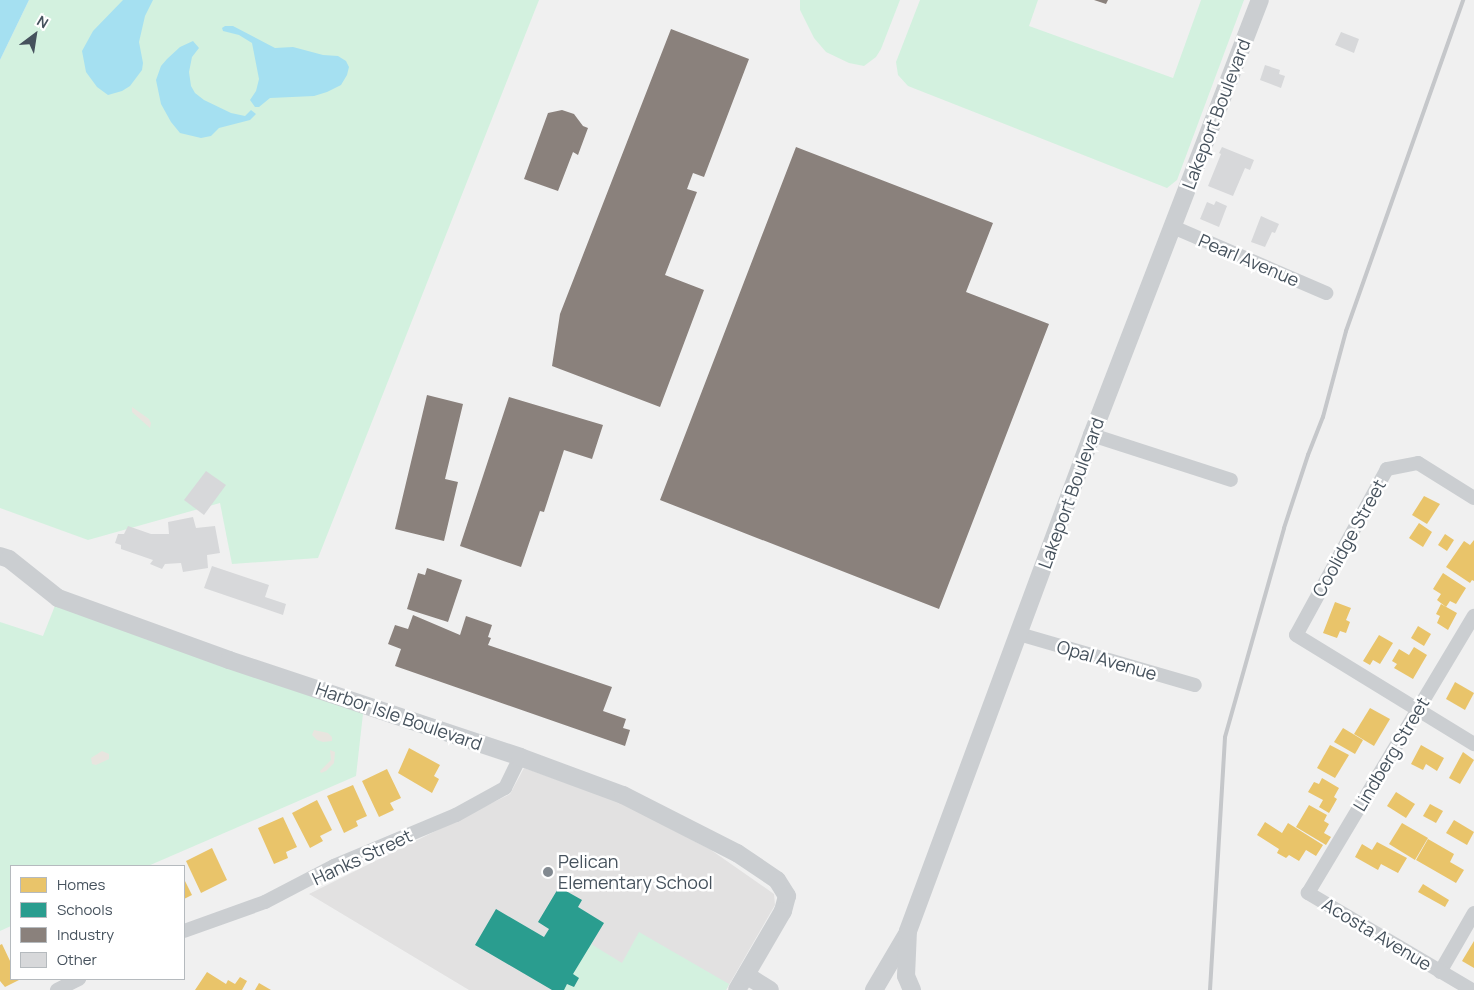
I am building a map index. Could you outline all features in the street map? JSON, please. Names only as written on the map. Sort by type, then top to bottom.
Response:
[{"type":"street","name":"Lakeport Boulevard","points":[[912,990],[906,976],[908,931],[1092,435],[1260,0]]},
{"type":"street","name":"Pearl Avenue","points":[[1173,227],[1326,293]]},
{"type":"street","points":[[1092,435],[1231,480]]},
{"type":"street","name":"Coolidge Street","points":[[1417,710],[1296,635],[1387,469],[1418,463],[1474,498]]},
{"type":"street","name":"Harbor Isle Boulevard","points":[[0,556],[9,559],[58,598],[229,660],[520,757],[623,795],[728,848],[777,880],[787,896],[783,911],[741,983]]},
{"type":"street","name":"Lindberg Street","points":[[1308,893],[1474,616]]},
{"type":"street","name":"Opal Avenue","points":[[1018,634],[1195,685]]},
{"type":"street","points":[[1417,710],[1474,744]]},
{"type":"street","name":"Hanks Street","points":[[185,931],[266,902],[291,891],[334,866],[456,815],[505,788],[520,757]]},
{"type":"street","name":"Acosta Avenue","points":[[1308,893],[1472,990]]},
{"type":"street","points":[[1440,972],[1474,913]]},
{"type":"street","points":[[874,990],[908,931]]},
{"type":"street","points":[[57,990],[78,980]]},
{"type":"street","points":[[741,983],[770,990]]},
{"type":"shaded area","name":"Pelican Elementary School","points":[[524,768],[622,803],[711,850],[774,894],[775,905],[726,990],[469,990],[309,894],[510,794]]},
{"type":"green space","points":[[29,0],[539,0],[318,558],[232,564],[220,503],[88,540],[0,508],[0,60]]},
{"type":"green space","points":[[800,0],[900,0],[881,49],[876,57],[864,66],[849,63],[826,52],[814,38],[800,10]]},
{"type":"green space","points":[[920,0],[1038,0],[1029,26],[1173,78],[1201,0],[1244,0],[1177,180],[1167,188],[908,86],[898,75],[896,62]]},
{"type":"green space","points":[[58,598],[364,705],[356,776],[150,865],[10,865],[10,926],[0,931],[0,622],[43,636]]},
{"type":"green space","points":[[639,932],[729,984],[726,990],[564,990],[567,984],[574,987],[579,978],[573,974],[591,944],[622,963]]},
{"type":"sand","points":[[132,407],[149,419],[151,423],[150,428],[132,412]]},
{"type":"sand","points":[[314,730],[328,733],[332,737],[332,741],[323,742],[317,740],[312,735]]},
{"type":"sand","points":[[330,750],[335,752],[334,763],[321,773],[320,771],[331,760]]},
{"type":"sand","points":[[102,751],[109,754],[109,759],[96,765],[92,764],[91,758]]},
{"type":"water","points":[[0,0],[29,0],[0,60]]},
{"type":"water","points":[[123,0],[153,0],[145,16],[139,42],[143,63],[142,70],[130,86],[122,91],[108,95],[97,87],[86,72],[82,51],[93,31]]},
{"type":"water","points":[[233,26],[275,48],[293,47],[323,55],[338,56],[346,61],[349,67],[347,75],[341,85],[327,92],[314,96],[270,98],[259,107],[255,107],[250,100],[256,91],[259,79],[252,43],[239,35],[223,31],[222,28]]},
{"type":"water","points":[[193,41],[199,48],[192,57],[189,72],[191,86],[195,93],[204,100],[231,113],[245,116],[251,110],[256,114],[250,120],[219,128],[211,136],[201,138],[180,133],[171,122],[161,104],[156,80],[161,66],[167,59],[180,47]]},
{"type":"building: Homes","points":[[1424,496],[1440,504],[1427,524],[1412,515]]},
{"type":"building: Homes","points":[[1419,523],[1432,532],[1423,547],[1409,538]]},
{"type":"building: Homes","points":[[1445,534],[1454,540],[1447,551],[1438,545]]},
{"type":"building: Homes","points":[[1474,540],[1474,581],[1472,580],[1470,583],[1446,567],[1464,541],[1470,545]]},
{"type":"building: Homes","points":[[1443,573],[1466,588],[1456,604],[1450,601],[1446,607],[1437,600],[1441,594],[1433,589]]},
{"type":"building: Homes","points":[[1335,602],[1351,608],[1346,620],[1350,622],[1346,633],[1340,631],[1337,638],[1323,633]]},
{"type":"building: Homes","points":[[1441,604],[1457,613],[1448,630],[1437,623],[1440,616],[1436,614]]},
{"type":"building: Homes","points":[[1418,626],[1431,634],[1424,646],[1411,638]]},
{"type":"building: Homes","points":[[1379,635],[1393,643],[1380,664],[1373,660],[1370,665],[1363,661]]},
{"type":"building: Homes","points":[[1414,647],[1427,655],[1413,679],[1394,668],[1397,664],[1392,661],[1399,649],[1409,655]]},
{"type":"building: Homes","points":[[1455,682],[1474,693],[1465,710],[1446,699]]},
{"type":"building: Homes","points":[[1370,708],[1390,719],[1374,746],[1354,734]]},
{"type":"building: Homes","points":[[1343,728],[1363,740],[1355,754],[1334,742]]},
{"type":"building: Homes","points":[[1330,745],[1349,755],[1335,778],[1317,768]]},
{"type":"building: Homes","points":[[1421,745],[1444,758],[1437,771],[1426,764],[1423,770],[1411,764]]},
{"type":"building: Homes","points":[[409,748],[440,765],[434,776],[439,779],[432,793],[398,773]]},
{"type":"building: Homes","points":[[1463,752],[1474,760],[1460,784],[1449,778]]},
{"type":"building: Homes","points":[[387,769],[401,798],[390,803],[394,810],[379,817],[362,781]]},
{"type":"building: Homes","points":[[1322,778],[1339,788],[1334,797],[1337,799],[1329,813],[1319,807],[1323,800],[1308,792],[1314,782],[1319,784]]},
{"type":"building: Homes","points":[[353,785],[367,816],[356,821],[358,826],[344,833],[327,796]]},
{"type":"building: Homes","points":[[1396,792],[1415,804],[1406,818],[1387,806]]},
{"type":"building: Homes","points":[[317,800],[332,830],[320,836],[323,841],[310,848],[292,813]]},
{"type":"building: Homes","points":[[1430,804],[1443,811],[1436,823],[1423,816]]},
{"type":"building: Homes","points":[[1309,805],[1327,815],[1324,821],[1329,824],[1324,833],[1331,837],[1326,845],[1296,827]]},
{"type":"building: Homes","points":[[283,817],[297,847],[286,852],[288,858],[274,864],[258,828]]},
{"type":"building: Homes","points":[[1454,820],[1474,832],[1467,845],[1446,833]]},
{"type":"building: Homes","points":[[1265,822],[1282,833],[1288,823],[1323,845],[1316,856],[1306,850],[1299,861],[1289,855],[1286,858],[1277,853],[1279,849],[1257,835]]},
{"type":"building: Homes","points":[[1402,823],[1428,838],[1415,860],[1389,844]]},
{"type":"building: Homes","points":[[1428,839],[1454,854],[1450,862],[1464,870],[1456,883],[1416,860]]},
{"type":"building: Homes","points":[[1377,842],[1407,858],[1398,873],[1381,864],[1378,870],[1355,857],[1362,844],[1372,850]]},
{"type":"building: Homes","points":[[212,848],[227,880],[201,893],[186,861]]},
{"type":"building: Homes","points":[[185,881],[192,895],[185,898]]},
{"type":"building: Homes","points":[[1423,884],[1449,900],[1445,907],[1418,892]]},
{"type":"building: Homes","points":[[1474,941],[1474,968],[1462,961]]},
{"type":"building: Homes","points":[[2,944],[10,961],[10,980],[19,980],[5,987],[0,981],[0,945]]},
{"type":"building: Homes","points":[[207,972],[226,984],[228,980],[235,984],[240,977],[247,981],[242,990],[195,990]]},
{"type":"building: Homes","points":[[259,983],[271,990],[255,990]]},
{"type":"building: Schools","name":"Pelican Elementary School","points":[[559,887],[582,900],[578,907],[604,923],[573,974],[579,978],[574,987],[567,984],[564,990],[552,990],[475,945],[496,909],[544,937],[549,929],[538,922]]},
{"type":"building: Industry","points":[[1094,0],[1108,0],[1106,4]]},
{"type":"building: Industry","points":[[671,29],[749,59],[704,177],[693,173],[687,189],[697,192],[665,275],[704,290],[660,407],[552,366],[560,314]]},
{"type":"building: Industry","points":[[562,110],[574,114],[583,126],[588,128],[578,155],[573,152],[558,191],[524,179],[548,113]]},
{"type":"building: Industry","points":[[796,147],[993,223],[966,292],[1049,324],[939,609],[660,500]]},
{"type":"building: Industry","points":[[427,395],[463,404],[445,479],[458,482],[444,541],[395,529]]},
{"type":"building: Industry","points":[[509,397],[603,425],[592,459],[564,450],[544,512],[540,511],[521,567],[460,546]]},
{"type":"building: Industry","points":[[427,568],[462,580],[448,622],[407,609],[418,573],[425,575]]},
{"type":"building: Industry","points":[[413,615],[460,635],[466,616],[492,625],[488,637],[491,638],[488,645],[612,687],[603,711],[626,719],[623,728],[630,730],[625,746],[395,666],[401,649],[388,644],[395,625],[408,629]]},
{"type":"building: Other","points":[[1341,32],[1359,39],[1354,53],[1335,45]]},
{"type":"building: Other","points":[[1265,65],[1280,70],[1279,74],[1285,76],[1281,88],[1260,80]]},
{"type":"building: Other","points":[[1222,147],[1254,160],[1250,170],[1245,168],[1233,196],[1208,186]]},
{"type":"building: Other","points":[[1216,201],[1227,206],[1219,227],[1200,219],[1207,202],[1214,205]]},
{"type":"building: Other","points":[[1261,216],[1279,224],[1275,233],[1272,232],[1265,247],[1251,242]]},
{"type":"building: Other","points":[[206,471],[226,485],[204,515],[184,500]]},
{"type":"building: Other","points":[[193,517],[196,528],[215,526],[220,553],[207,555],[208,568],[183,572],[181,563],[165,564],[162,569],[150,564],[153,560],[121,549],[121,545],[115,543],[118,534],[124,534],[128,526],[151,534],[169,534],[168,522]]},
{"type":"building: Other","points":[[212,566],[269,585],[265,597],[286,604],[283,615],[204,588]]},
{"type":"railway","points":[[1210,990],[1225,737],[1284,528],[1308,455],[1323,417],[1346,331],[1463,0]]},
{"type":"place","name":"Pelican Elementary School","points":[[548,872]]}]
